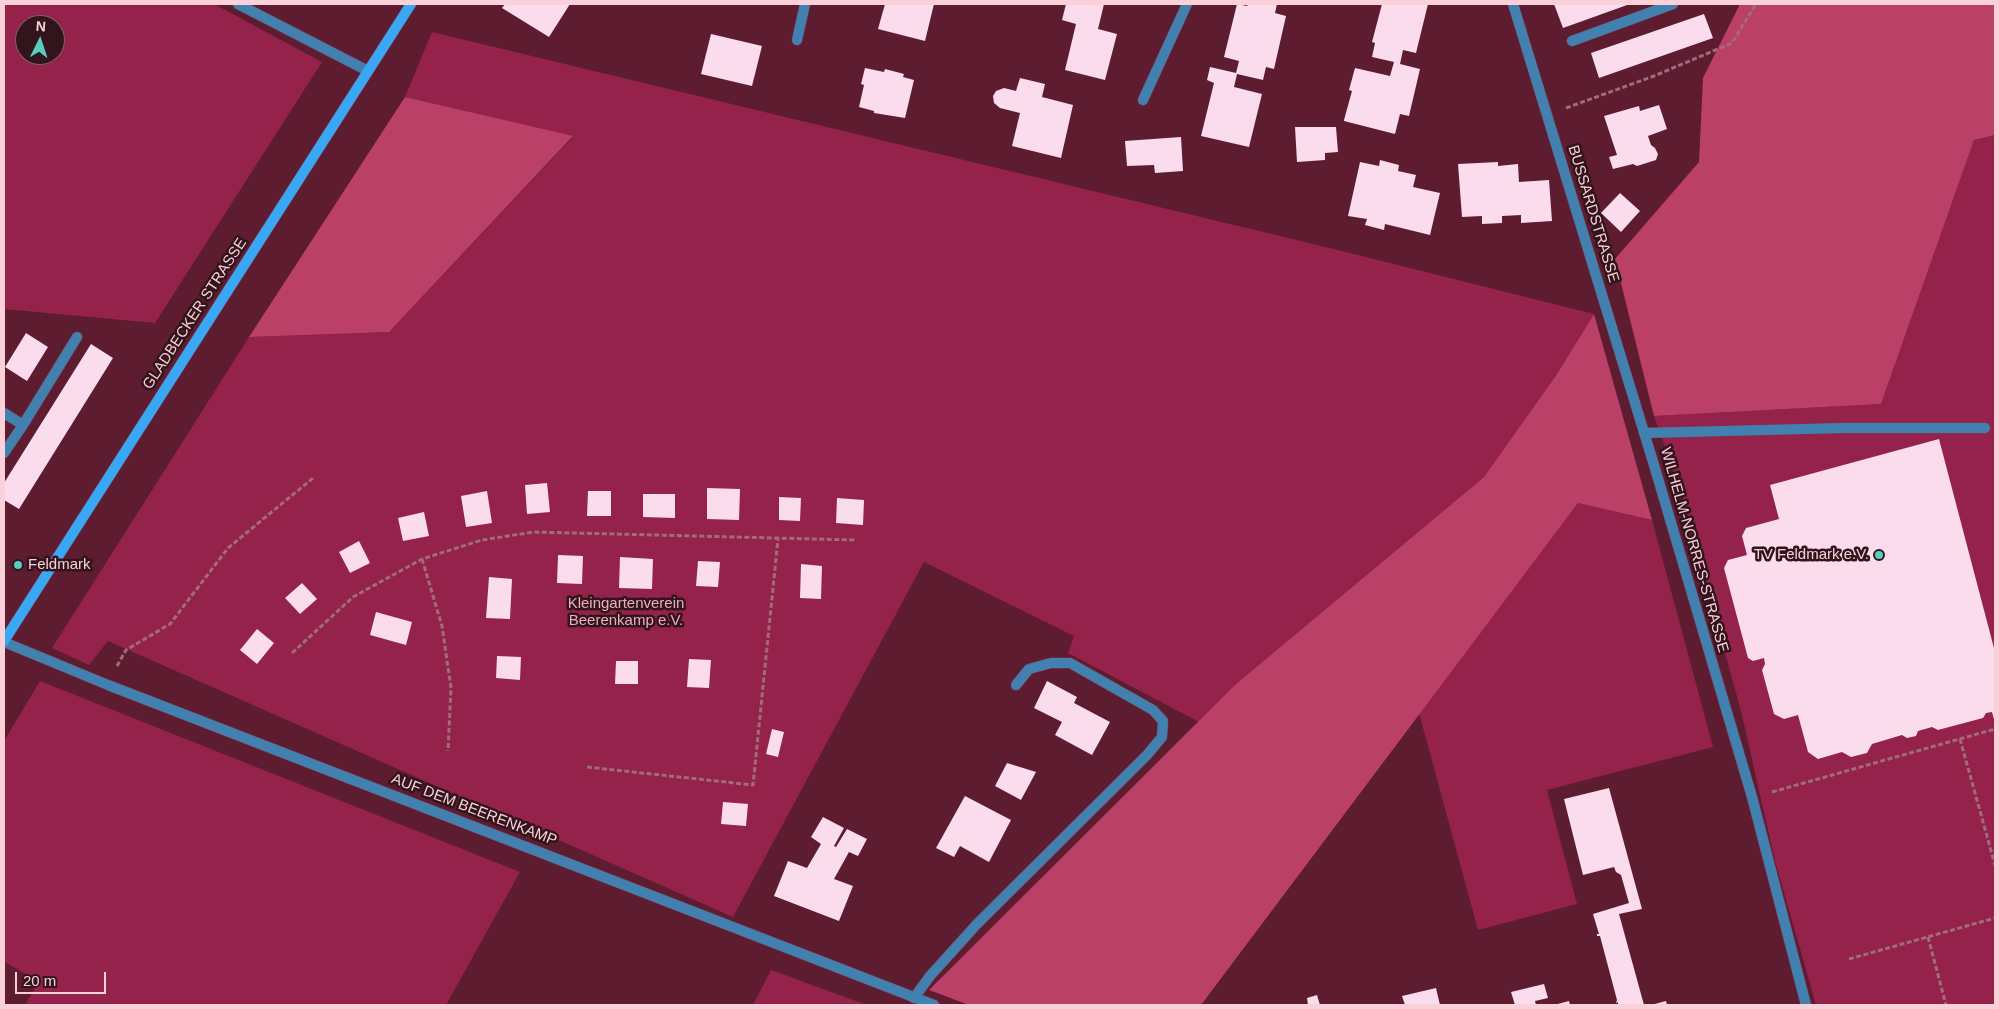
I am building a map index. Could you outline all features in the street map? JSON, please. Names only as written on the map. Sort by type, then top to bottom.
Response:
[{"type":"main road","name":"GLADBECKER STRASSE","points":[[4,642],[411,4]]},
{"type":"street","points":[[238,4],[368,70]]},
{"type":"street","points":[[797,40],[806,4]]},
{"type":"street","points":[[1143,100],[1187,4]]},
{"type":"street","name":"BUSSARDSTRASSE","points":[[1513,4],[1644,433]]},
{"type":"street","points":[[1572,40],[1672,4]]},
{"type":"street","points":[[4,453],[77,337]]},
{"type":"street","points":[[4,413],[23,425]]},
{"type":"street","name":"WILHELM-NORRES-STRASSE","points":[[1806,1005],[1752,797],[1644,433],[1844,428],[1985,428]]},
{"type":"street","name":"AUF DEM BEERENKAMP","points":[[4,642],[108,685],[934,1005]]},
{"type":"street","points":[[914,998],[930,976],[977,924],[1064,835],[1129,774],[1162,737],[1163,722],[1153,710],[1070,664],[1051,663],[1029,669],[1016,685]]},
{"type":"path","points":[[1547,115],[1654,76],[1732,42],[1756,4]]},
{"type":"path","points":[[108,685],[126,650],[170,624],[228,548],[313,478]]},
{"type":"path","points":[[292,653],[353,596],[422,559],[482,540],[534,532],[856,540]]},
{"type":"path","points":[[587,767],[753,784],[778,539]]},
{"type":"path","points":[[422,559],[442,626],[451,688],[448,751]]},
{"type":"path","points":[[1752,797],[1995,729]]},
{"type":"path","points":[[1960,739],[1995,865]]},
{"type":"path","points":[[1849,959],[1995,918]]},
{"type":"path","points":[[1928,937],[1946,1005]]},
{"type":"green space","points":[[4,4],[214,4],[322,62],[155,323],[4,309]]},
{"type":"green space","name":"Kleingartenverein Beerenkamp e.V.","points":[[432,32],[1334,249],[1594,314],[1557,374],[1484,477],[1236,684],[1199,722],[1068,653],[1074,636],[924,562],[733,917],[108,641],[89,665],[52,648],[249,337],[389,332],[573,137],[405,97]]},
{"type":"green space","points":[[1995,135],[1995,1005],[1816,1005],[1775,861],[1742,715],[1681,491],[1654,416],[1881,404],[1974,140]]},
{"type":"green space","points":[[1578,503],[1652,520],[1713,747],[1547,790],[1577,904],[1478,930],[1419,713]]},
{"type":"green space","points":[[40,681],[520,872],[446,1005],[25,1005],[39,981],[4,962],[4,741]]},
{"type":"green space","points":[[771,970],[867,1005],[753,1005]]},
{"type":"shaded area","points":[[1740,4],[1995,4],[1995,135],[1974,140],[1881,404],[1654,416],[1615,259],[1699,162],[1703,78]]},
{"type":"shaded area","points":[[405,97],[573,136],[389,332],[249,337]]},
{"type":"shaded area","points":[[1594,314],[1652,520],[1578,503],[1201,1005],[969,1005],[929,990],[1236,684],[1484,477],[1557,374]]},
{"type":"building","points":[[505,4],[570,4],[549,37],[502,8]]},
{"type":"building","points":[[885,4],[934,4],[925,41],[878,29]]},
{"type":"building","points":[[1066,4],[1104,4],[1098,29],[1117,34],[1105,80],[1065,70],[1076,24],[1062,20]]},
{"type":"building","points":[[1237,4],[1247,6],[1248,4],[1277,4],[1275,13],[1286,16],[1274,69],[1266,67],[1263,80],[1237,74],[1234,87],[1262,94],[1249,147],[1201,136],[1214,83],[1207,80],[1210,67],[1236,73],[1239,61],[1224,57]]},
{"type":"building","points":[[1382,4],[1428,4],[1416,53],[1403,50],[1400,64],[1420,69],[1409,116],[1400,114],[1395,134],[1344,121],[1352,91],[1349,90],[1355,68],[1390,76],[1394,62],[1372,57],[1375,43],[1372,42]]},
{"type":"building","points":[[1554,4],[1630,4],[1563,28]]},
{"type":"building","points":[[1704,14],[1713,38],[1599,78],[1591,53]]},
{"type":"building","points":[[711,34],[762,46],[752,86],[701,74]]},
{"type":"building","points":[[865,68],[884,72],[885,69],[904,74],[903,77],[914,80],[905,118],[874,113],[874,111],[859,107],[864,85],[861,84]]},
{"type":"building","points":[[1020,78],[1045,84],[1042,97],[1073,105],[1061,158],[1012,146],[1020,113],[1000,108],[994,103],[993,96],[996,91],[1004,88],[1016,91]]},
{"type":"building","points":[[1659,105],[1667,129],[1648,136],[1651,145],[1658,154],[1656,160],[1637,166],[1633,164],[1613,169],[1609,157],[1617,155],[1604,116],[1639,106],[1640,111]]},
{"type":"building","points":[[1295,127],[1336,127],[1338,152],[1325,153],[1325,160],[1297,162]]},
{"type":"building","points":[[1181,137],[1183,171],[1155,173],[1154,165],[1127,166],[1125,141]]},
{"type":"building","points":[[1380,160],[1399,165],[1398,171],[1416,175],[1413,187],[1440,193],[1430,235],[1385,224],[1384,230],[1365,225],[1367,219],[1348,216],[1360,162],[1379,166]]},
{"type":"building","points":[[1498,162],[1498,166],[1518,164],[1519,182],[1549,180],[1552,221],[1521,223],[1521,215],[1502,216],[1502,223],[1482,224],[1482,216],[1462,217],[1458,164]]},
{"type":"building","points":[[1620,193],[1640,211],[1621,232],[1601,213]]},
{"type":"building","points":[[26,333],[48,347],[27,381],[5,367]]},
{"type":"building","points":[[91,344],[113,358],[19,509],[4,500],[4,483]]},
{"type":"building","name":"TV Feldmark e.V.","points":[[1939,439],[1995,652],[1995,723],[1992,712],[1986,713],[1983,718],[1938,730],[1932,727],[1918,731],[1916,736],[1907,738],[1902,735],[1872,744],[1867,753],[1851,757],[1842,752],[1818,759],[1808,752],[1798,715],[1784,719],[1774,714],[1762,670],[1765,664],[1764,658],[1753,661],[1748,658],[1724,568],[1728,560],[1747,555],[1742,536],[1746,528],[1779,519],[1770,485]]},
{"type":"building","points":[[547,483],[550,512],[527,514],[525,485]]},
{"type":"building","points":[[707,488],[740,489],[739,520],[707,519]]},
{"type":"building","points":[[487,491],[492,523],[466,527],[461,496]]},
{"type":"building","points":[[588,491],[611,491],[611,516],[587,516]]},
{"type":"building","points":[[643,494],[675,494],[675,518],[643,517]]},
{"type":"building","points":[[779,497],[801,498],[800,521],[779,520]]},
{"type":"building","points":[[837,498],[864,500],[863,525],[836,523]]},
{"type":"building","points":[[424,512],[429,536],[403,541],[398,518]]},
{"type":"building","points":[[359,541],[370,563],[350,573],[339,552]]},
{"type":"building","points":[[558,555],[583,556],[582,584],[557,583]]},
{"type":"building","points":[[620,557],[653,559],[652,589],[619,588]]},
{"type":"building","points":[[698,561],[720,562],[718,587],[696,586]]},
{"type":"building","points":[[801,564],[822,566],[821,599],[800,598]]},
{"type":"building","points":[[489,577],[512,579],[510,619],[486,618]]},
{"type":"building","points":[[302,583],[317,599],[300,614],[285,598]]},
{"type":"building","points":[[376,612],[412,622],[406,645],[370,635]]},
{"type":"building","points":[[257,629],[274,643],[257,664],[240,650]]},
{"type":"building","points":[[497,656],[521,657],[520,680],[496,678]]},
{"type":"building","points":[[689,659],[711,660],[709,688],[687,687]]},
{"type":"building","points":[[616,661],[638,661],[638,684],[615,684]]},
{"type":"building","points":[[1047,681],[1077,697],[1074,703],[1110,722],[1092,755],[1055,735],[1062,722],[1034,708]]},
{"type":"building","points":[[772,729],[784,732],[778,757],[766,754]]},
{"type":"building","points":[[1007,763],[1036,772],[1021,800],[995,786]]},
{"type":"building","points":[[1609,788],[1642,909],[1619,914],[1644,1005],[1618,1005],[1618,1002],[1616,1003],[1617,1000],[1600,936],[1597,936],[1599,934],[1593,914],[1629,903],[1621,875],[1616,872],[1614,867],[1583,875],[1564,799]]},
{"type":"building","points":[[965,796],[1011,820],[989,862],[960,846],[954,857],[936,848]]},
{"type":"building","points":[[723,802],[748,804],[746,826],[721,824]]},
{"type":"building","points":[[823,817],[844,828],[834,846],[836,847],[847,829],[867,839],[858,856],[849,852],[834,879],[853,886],[839,921],[774,896],[788,861],[807,868],[821,844],[811,837]]},
{"type":"building","points":[[1544,984],[1548,998],[1535,1001],[1536,1005],[1515,1005],[1511,992]]},
{"type":"building","points":[[1436,988],[1440,1005],[1405,1005],[1402,996]]},
{"type":"building","points":[[1317,995],[1320,1005],[1308,1005],[1307,998]]},
{"type":"building","points":[[1569,1001],[1570,1005],[1554,1005]]},
{"type":"building","points":[[1666,1001],[1667,1005],[1651,1005]]},
{"type":"place","name":"TV Feldmark e.V.","points":[[1879,555]]},
{"type":"place","name":"Feldmark","points":[[18,565]]}]
